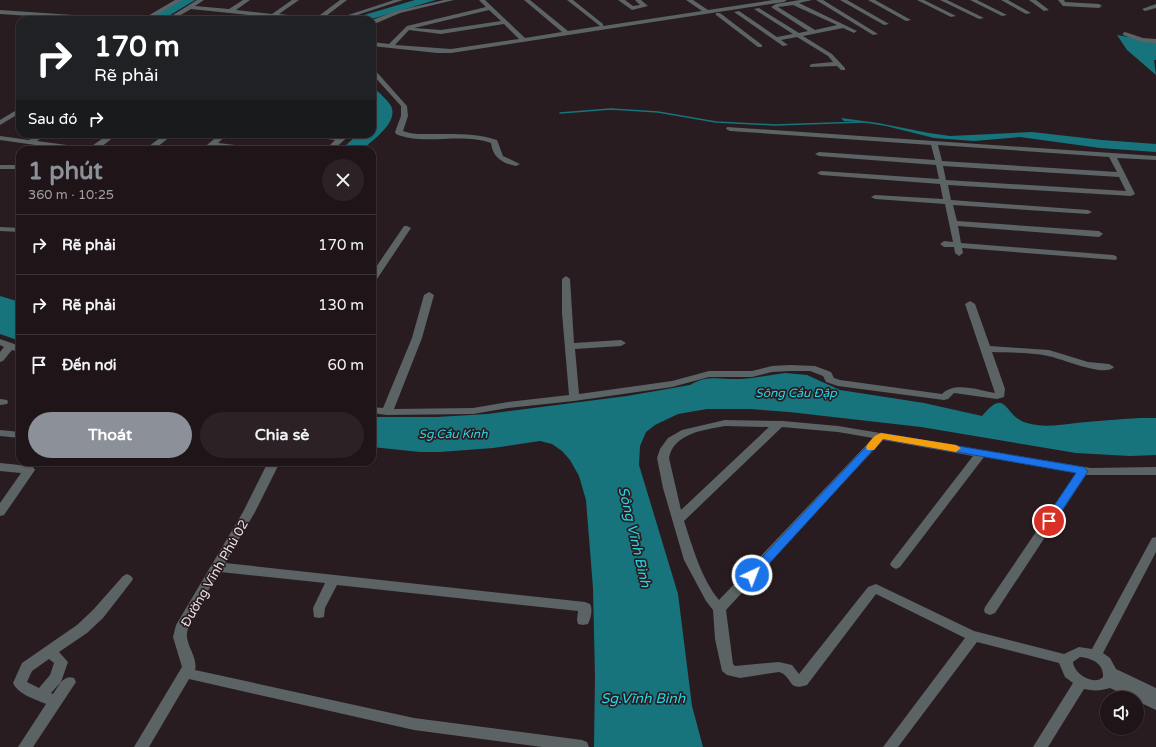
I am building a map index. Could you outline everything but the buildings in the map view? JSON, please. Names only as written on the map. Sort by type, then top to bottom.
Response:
[{"type":"street","points":[[151,16],[178,0]]},
{"type":"street","points":[[175,16],[201,0]]},
{"type":"street","points":[[230,11],[247,0]]},
{"type":"street","points":[[277,16],[296,0]]},
{"type":"street","points":[[278,16],[303,0]]},
{"type":"street","points":[[324,16],[342,1],[349,0]]},
{"type":"street","points":[[349,16],[400,0]]},
{"type":"street","points":[[376,19],[452,0]]},
{"type":"street","points":[[482,0],[523,38]]},
{"type":"street","points":[[527,0],[564,32]]},
{"type":"street","points":[[570,0],[601,25]]},
{"type":"street","points":[[621,0],[632,8],[645,6],[638,0]]},
{"type":"street","points":[[689,0],[707,12],[718,14],[774,7],[809,0]]},
{"type":"street","points":[[564,32],[601,25],[707,12],[773,0]]},
{"type":"street","points":[[376,43],[451,51],[523,38],[784,0]]},
{"type":"street","points":[[819,0],[875,34]]},
{"type":"street","points":[[843,0],[886,24]]},
{"type":"street","points":[[870,0],[908,20]]},
{"type":"street","points":[[920,0],[952,16]]},
{"type":"street","points":[[943,0],[981,18]]},
{"type":"street","points":[[973,0],[1004,15]]},
{"type":"street","points":[[1004,0],[1028,13]]},
{"type":"street","points":[[1032,0],[1046,10]]},
{"type":"street","points":[[1061,0],[1063,4],[1099,6]]},
{"type":"street","points":[[1148,0],[1147,9],[1156,6]]},
{"type":"street","points":[[794,3],[854,31]]},
{"type":"street","points":[[190,7],[268,16]]},
{"type":"street","points":[[774,7],[814,32]]},
{"type":"street","points":[[391,45],[409,27],[490,8]]},
{"type":"street","points":[[757,9],[830,55],[843,69]]},
{"type":"street","points":[[0,12],[58,16]]},
{"type":"street","points":[[736,12],[785,45]]},
{"type":"street","points":[[718,14],[760,46]]},
{"type":"street","points":[[408,29],[441,32],[506,22]]},
{"type":"street","points":[[776,39],[844,26]]},
{"type":"street","points":[[1125,34],[1142,40],[1156,41]]},
{"type":"street","points":[[812,66],[838,64]]},
{"type":"street","points":[[376,74],[404,106],[404,115],[399,132],[402,135],[411,137],[452,135],[484,138],[494,142],[495,152],[498,156],[516,164]]},
{"type":"street","points":[[0,123],[16,113]]},
{"type":"street","points":[[730,129],[1156,158]]},
{"type":"street","points":[[0,138],[59,146]]},
{"type":"street","points":[[31,142],[37,138]]},
{"type":"street","points":[[98,146],[108,138]]},
{"type":"street","points":[[154,146],[164,138]]},
{"type":"street","points":[[210,146],[219,138]]},
{"type":"street","points":[[333,146],[342,138]]},
{"type":"street","points":[[934,143],[958,249]]},
{"type":"street","points":[[212,144],[228,146]]},
{"type":"street","points":[[819,154],[1122,175]]},
{"type":"street","points":[[821,172],[943,182],[1131,194],[1112,155]]},
{"type":"street","points":[[0,167],[16,167]]},
{"type":"street","points":[[875,197],[1088,212]]},
{"type":"street","points":[[953,223],[1099,234]]},
{"type":"street","points":[[376,274],[407,228]]},
{"type":"street","points":[[0,229],[16,229]]},
{"type":"street","points":[[944,244],[958,249],[1113,258]]},
{"type":"street","points":[[566,279],[567,313],[574,398]]},
{"type":"street","points":[[387,412],[417,338],[429,295]]},
{"type":"street","points":[[376,411],[387,412],[473,411],[508,405],[574,398],[672,384],[710,374],[752,374],[772,369],[790,368],[811,368],[826,374],[830,380],[849,384],[944,397],[950,391],[954,390],[997,396],[1000,395],[1000,389],[970,304]]},
{"type":"street","points":[[0,342],[16,348]]},
{"type":"street","points":[[570,346],[621,343]]},
{"type":"street","points":[[0,359],[10,346]]},
{"type":"street","points":[[986,349],[1049,353],[1087,365],[1109,368]]},
{"type":"street","points":[[1067,660],[974,636],[876,589],[872,590],[802,681],[798,682],[787,669],[779,667],[740,672],[732,671],[727,667],[719,609],[710,598],[690,560],[678,520],[663,458],[665,449],[672,440],[686,432],[708,426],[749,422],[838,429],[1083,471],[1156,471]]},
{"type":"street","points":[[678,520],[779,424]]},
{"type":"street","points":[[0,433],[16,435]]},
{"type":"street","points":[[719,609],[881,436]]},
{"type":"street","points":[[896,564],[981,453]]},
{"type":"street","points":[[0,467],[32,466]]},
{"type":"street","points":[[0,512],[32,466]]},
{"type":"street","name":"Đường Vĩnh Phú 02","points":[[141,747],[189,664],[180,637],[182,625],[218,567],[249,512],[272,466]]},
{"type":"street","points":[[990,610],[1083,471]]},
{"type":"street","points":[[1095,655],[1156,541]]},
{"type":"street","points":[[218,567],[585,607],[583,620]]},
{"type":"street","points":[[56,702],[25,688],[20,683],[27,667],[82,629],[98,614],[127,579]]},
{"type":"street","points":[[319,612],[319,608],[333,580]]},
{"type":"street","points":[[890,747],[974,636]]},
{"type":"street","points":[[40,695],[56,678],[61,662],[50,651]]},
{"type":"street","points":[[1079,652],[1095,655],[1108,665],[1110,677],[1102,685],[1094,686],[1081,682],[1071,675],[1067,668],[1068,657],[1072,653],[1079,652]]},
{"type":"street","points":[[185,673],[414,724],[582,746]]},
{"type":"street","points":[[1110,677],[1156,694]]},
{"type":"street","points":[[1110,677],[1156,704]]},
{"type":"street","points":[[26,747],[69,682]]},
{"type":"street","points":[[1040,747],[1081,682]]},
{"type":"water","points":[[181,0],[195,0],[169,16],[154,16]]},
{"type":"water","points":[[415,0],[436,0],[376,18],[376,16],[361,16]]},
{"type":"water","points":[[1117,35],[1156,42],[1156,60],[1154,60],[1156,75],[1127,50]]},
{"type":"water","points":[[376,90],[391,106],[392,112],[388,125],[376,138]]},
{"type":"water","points":[[841,118],[950,136],[1032,132],[1102,140],[1156,144],[1156,152],[1100,148],[1020,137],[974,141],[934,138],[886,126],[844,121]]},
{"type":"water","points":[[354,138],[376,138],[367,146],[345,146]]},
{"type":"water","points":[[0,296],[16,301],[16,340],[0,334]]},
{"type":"water","points":[[785,373],[807,375],[840,390],[924,403],[982,416],[990,407],[997,403],[1001,403],[1019,420],[1033,425],[1045,426],[1124,419],[1156,418],[1156,455],[1130,456],[1076,453],[921,427],[750,409],[707,409],[678,414],[655,425],[646,432],[640,446],[639,465],[678,594],[692,706],[703,747],[594,747],[595,677],[593,588],[586,500],[579,476],[570,460],[562,451],[552,444],[540,441],[493,448],[440,452],[420,452],[376,447],[376,417],[437,417],[487,414],[627,396],[690,385],[702,380],[715,378],[741,379]]},
{"type":"waterway","points":[[560,113],[611,109],[658,112],[716,122],[775,125],[863,122]]},
{"type":"slow traffic","points":[[871,447],[881,436],[956,448]]},
{"type":"route","points":[[752,575],[881,436],[1083,471],[1049,521]]},
{"type":"water label","name":"Sông Cầu Đập","points":[[796,393]]},
{"type":"water label","name":"Sg.Cầu Kinh","points":[[453,434]]},
{"type":"water label","name":"Sông Vĩnh Bình","points":[[635,537]]},
{"type":"water label","name":"Sg.Vĩnh Bình","points":[[643,698]]}]
